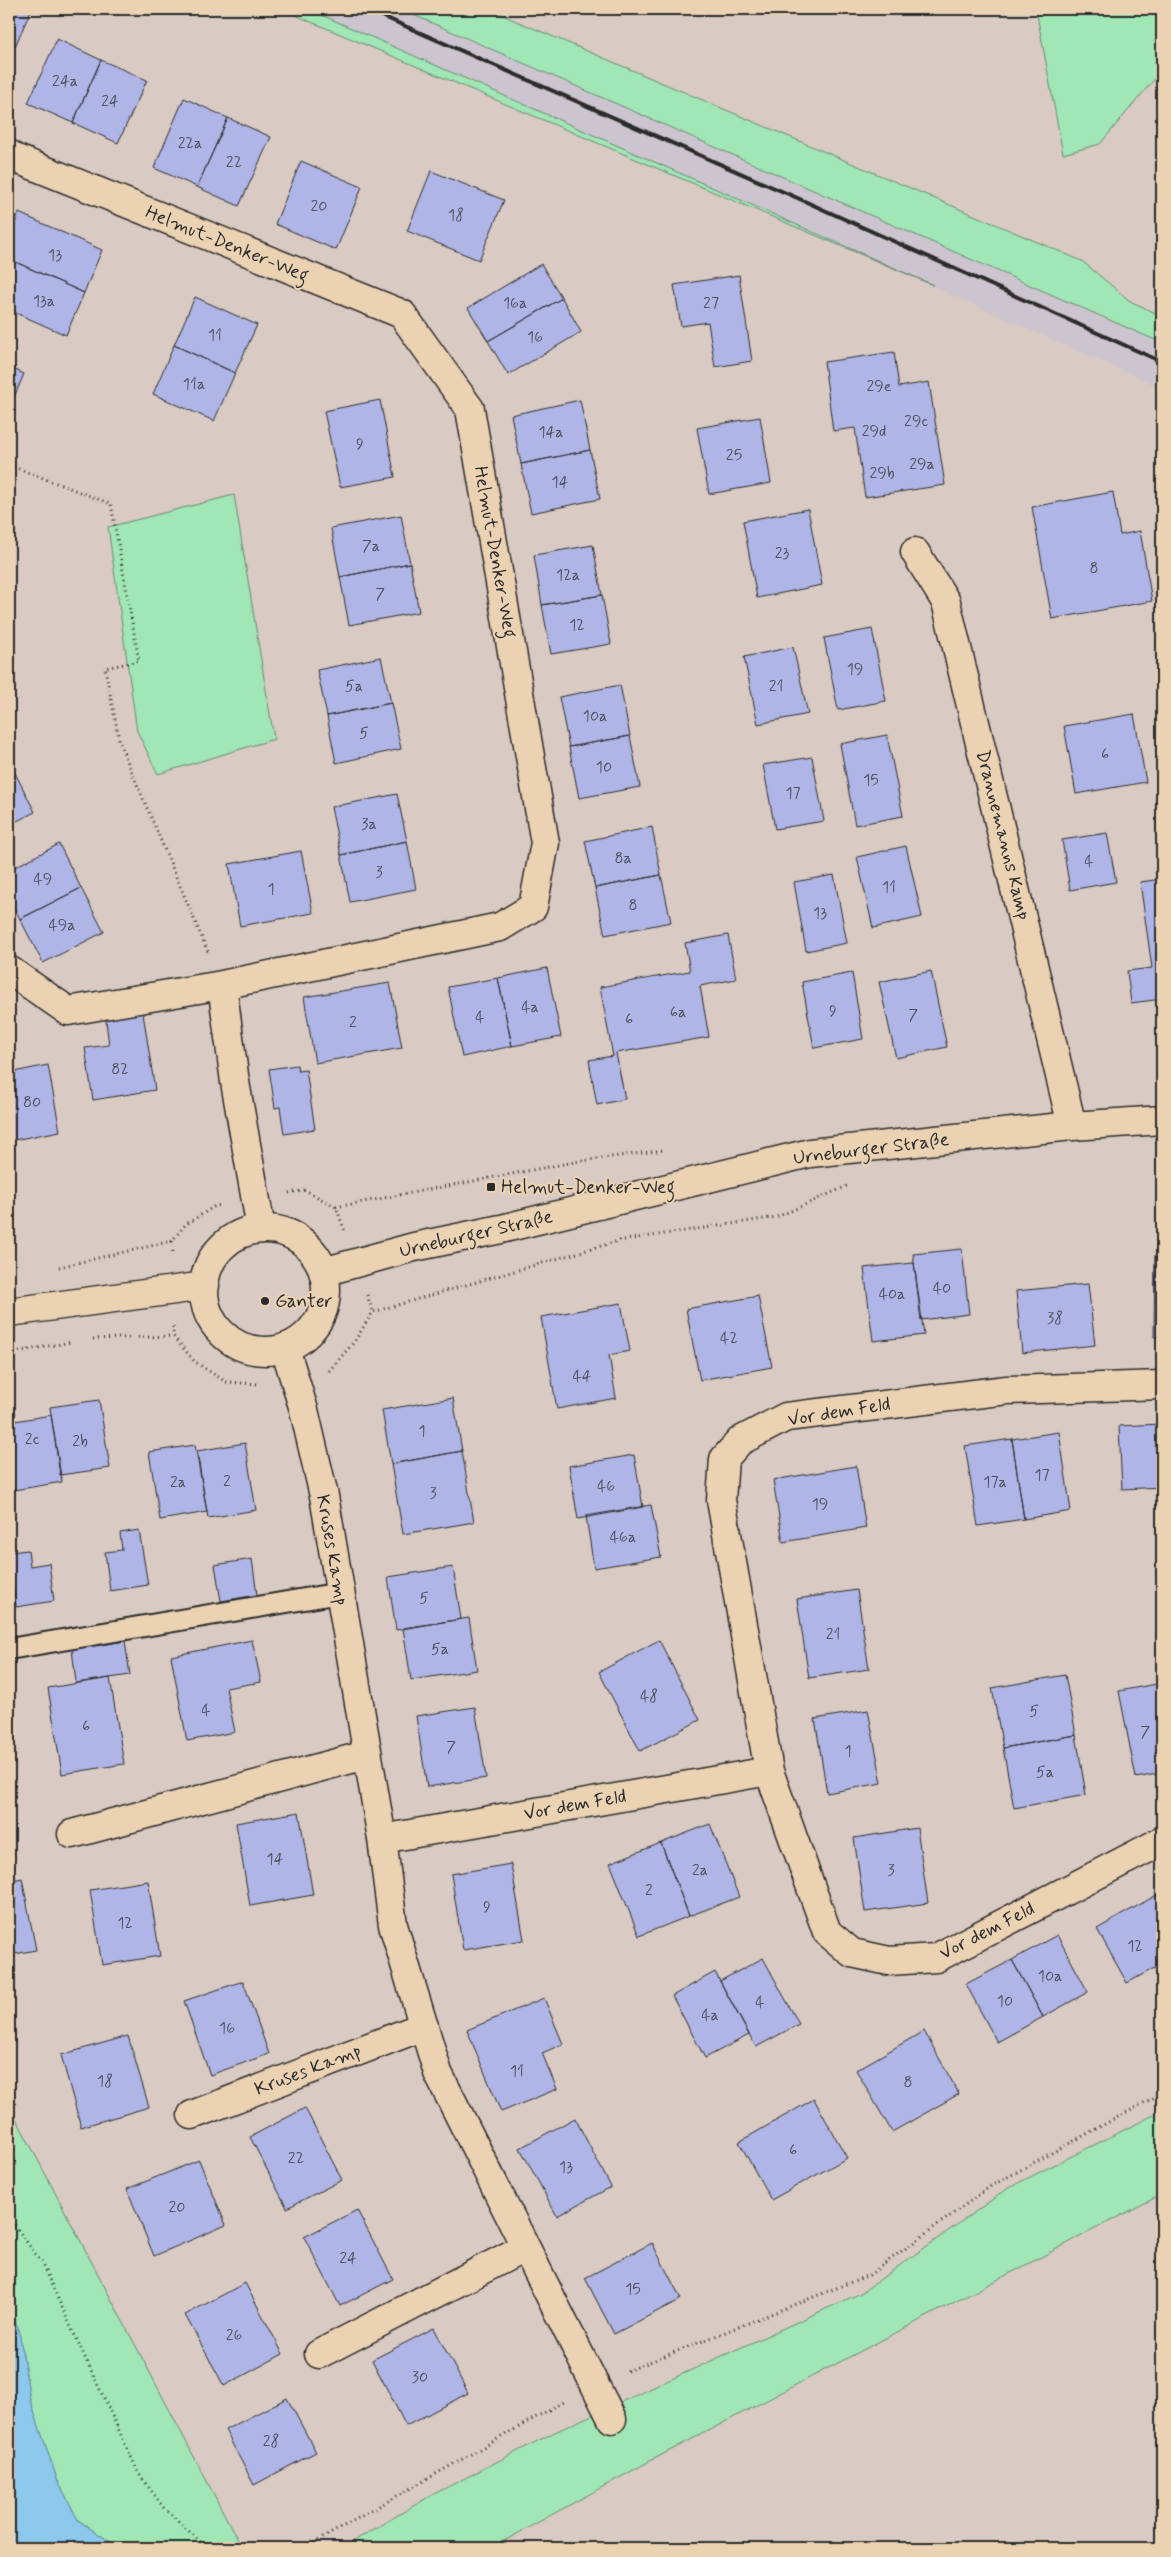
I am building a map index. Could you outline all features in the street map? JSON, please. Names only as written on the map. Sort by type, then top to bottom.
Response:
[{"type":"street","name":"Helmut-Denker-Weg","points":[[9,970],[68,1011],[222,985],[500,927],[532,907],[545,843],[470,409],[402,314],[10,158]]},
{"type":"street","name":"Drannemanns Kamp","points":[[915,552],[946,602],[1072,1126]]},
{"type":"street","points":[[222,985],[235,1082],[261,1229]]},
{"type":"street","name":"Urneburger Straße","points":[[323,1272],[414,1247],[501,1229],[810,1153],[1072,1126],[1162,1120]]},
{"type":"street","points":[[261,1229],[280,1231],[296,1237],[311,1250],[323,1272],[325,1303],[322,1315],[316,1326],[302,1339],[285,1348],[271,1351],[250,1350],[236,1344],[223,1335],[209,1314],[205,1286],[208,1269],[216,1254],[237,1236],[261,1229]]},
{"type":"street","points":[[9,1312],[205,1286]]},
{"type":"street","name":"Kruses Kamp","points":[[285,1348],[304,1410],[322,1486],[366,1755],[382,1839],[393,1925],[438,2073],[524,2248],[612,2419]]},
{"type":"street","name":"Vor dem Feld","points":[[1162,1385],[1007,1390],[786,1417],[740,1441],[724,1459],[721,1500],[768,1771],[827,1932],[852,1953],[889,1962],[936,1958],[1162,1841]]},
{"type":"street","points":[[72,1834],[366,1755]]},
{"type":"street","name":"Vor dem Feld","points":[[382,1839],[768,1771]]},
{"type":"street","name":"Kruses Kamp","points":[[192,2115],[424,2026]]},
{"type":"street","points":[[319,2354],[524,2248]]},
{"type":"lane","points":[[9,1649],[340,1593]]},
{"type":"path","points":[[9,465],[111,504],[139,661],[105,668],[120,744],[222,985]]},
{"type":"path","points":[[372,1312],[618,1241],[777,1217],[849,1185]]},
{"type":"path","points":[[54,1268],[172,1241]]},
{"type":"path","points":[[90,1339],[173,1336]]},
{"type":"path","points":[[9,1353],[80,1341]]},
{"type":"path","points":[[305,2548],[593,2384],[869,2275],[991,2186],[1162,2093]]},
{"type":"path","points":[[9,2218],[41,2262],[139,2474],[164,2508],[207,2548]]},
{"type":"shaded area","points":[[308,9],[400,9],[1162,343],[1162,388]]},
{"type":"green space","points":[[281,9],[308,9],[933,285]]},
{"type":"green space","points":[[400,9],[488,9],[1082,261],[1130,301],[1162,316],[1162,343]]},
{"type":"green space","points":[[1036,9],[1162,9],[1162,70],[1100,144],[1063,154]]},
{"type":"green space","points":[[234,495],[274,739],[158,774],[137,731],[108,527]]},
{"type":"green space","points":[[9,2105],[242,2548],[119,2548],[78,2520],[57,2479],[30,2400],[19,2330],[9,2308]]},
{"type":"green space","points":[[1162,2111],[1162,2194],[650,2461],[491,2548],[342,2548],[432,2495],[557,2431],[861,2293],[1010,2187]]},
{"type":"water","points":[[9,2308],[19,2330],[30,2400],[57,2479],[78,2520],[119,2548],[9,2548]]},
{"type":"building","points":[[9,9],[31,10],[9,60]]},
{"type":"building","points":[[57,39],[101,60],[73,123],[28,103]]},
{"type":"building","points":[[101,60],[147,80],[118,143],[73,123]]},
{"type":"building","points":[[184,98],[228,118],[197,187],[154,168]]},
{"type":"building","points":[[228,118],[271,137],[239,206],[197,187]]},
{"type":"building","points":[[301,161],[362,187],[336,250],[275,224]]},
{"type":"building","points":[[431,171],[504,200],[479,260],[407,231]]},
{"type":"building","points":[[19,213],[102,250],[84,293],[9,259],[9,236]]},
{"type":"building","points":[[9,259],[84,293],[66,335],[9,310]]},
{"type":"building","points":[[541,264],[562,298],[488,341],[468,308]]},
{"type":"building","points":[[739,275],[752,361],[715,367],[708,322],[681,326],[674,285]]},
{"type":"building","points":[[195,297],[257,325],[235,373],[174,345]]},
{"type":"building","points":[[562,298],[581,332],[508,375],[488,341]]},
{"type":"building","points":[[174,345],[235,373],[214,421],[153,394]]},
{"type":"building","points":[[894,352],[899,387],[929,382],[945,485],[865,497],[855,428],[833,431],[824,362]]},
{"type":"building","points":[[9,367],[24,374],[9,409]]},
{"type":"building","points":[[380,400],[395,477],[340,487],[324,411]]},
{"type":"building","points":[[580,400],[590,450],[521,464],[511,415]]},
{"type":"building","points":[[760,417],[771,483],[709,494],[697,428]]},
{"type":"building","points":[[590,450],[600,499],[531,513],[521,464]]},
{"type":"building","points":[[1113,492],[1120,535],[1140,531],[1152,601],[1052,619],[1032,507]]},
{"type":"building","points":[[808,509],[822,585],[757,598],[743,521]]},
{"type":"building","points":[[401,515],[410,563],[340,577],[331,528]]},
{"type":"building","points":[[593,545],[602,595],[542,605],[534,555]]},
{"type":"building","points":[[410,563],[419,612],[349,625],[340,577]]},
{"type":"building","points":[[602,595],[611,644],[551,654],[542,605]]},
{"type":"building","points":[[872,629],[886,701],[838,710],[824,638]]},
{"type":"building","points":[[793,647],[808,714],[758,724],[744,657]]},
{"type":"building","points":[[381,657],[391,703],[327,716],[317,670]]},
{"type":"building","points":[[620,685],[630,736],[569,747],[559,697]]},
{"type":"building","points":[[391,703],[401,749],[336,763],[327,716]]},
{"type":"building","points":[[1134,714],[1146,782],[1076,794],[1064,726]]},
{"type":"building","points":[[887,735],[903,816],[855,825],[840,744]]},
{"type":"building","points":[[630,736],[640,787],[579,798],[569,747]]},
{"type":"building","points":[[812,757],[824,821],[775,829],[763,765]]},
{"type":"building","points":[[11,765],[35,812],[9,825],[9,766]]},
{"type":"building","points":[[397,794],[407,841],[341,855],[331,807]]},
{"type":"building","points":[[652,827],[661,875],[595,888],[585,841]]},
{"type":"building","points":[[1107,833],[1116,882],[1070,890],[1062,840]]},
{"type":"building","points":[[407,841],[416,889],[350,902],[341,855]]},
{"type":"building","points":[[59,844],[81,888],[20,919],[9,898],[9,870]]},
{"type":"building","points":[[906,846],[922,917],[873,928],[857,857]]},
{"type":"building","points":[[301,851],[313,913],[240,926],[229,864]]},
{"type":"building","points":[[661,875],[671,922],[605,935],[595,888]]},
{"type":"building","points":[[834,875],[847,943],[806,951],[794,882]]},
{"type":"building","points":[[1162,879],[1162,999],[1131,1003],[1127,971],[1152,968],[1140,882]]},
{"type":"building","points":[[81,888],[104,932],[43,963],[20,919]]},
{"type":"building","points":[[728,935],[736,979],[700,986],[709,1037],[616,1053],[625,1099],[597,1105],[589,1060],[613,1056],[600,987],[690,971],[685,943]]},
{"type":"building","points":[[547,968],[561,1037],[512,1046],[498,978]]},
{"type":"building","points":[[931,971],[947,1047],[896,1058],[879,982]]},
{"type":"building","points":[[852,973],[863,1039],[814,1048],[802,982]]},
{"type":"building","points":[[498,978],[512,1046],[462,1057],[448,987]]},
{"type":"building","points":[[390,983],[402,1048],[315,1063],[304,997]]},
{"type":"building","points":[[142,1007],[155,1090],[93,1100],[85,1048],[109,1045],[105,1013]]},
{"type":"building","points":[[48,1065],[60,1131],[9,1141],[9,1073]]},
{"type":"building","points":[[297,1065],[298,1071],[306,1070],[315,1129],[284,1134],[280,1107],[275,1108],[269,1069]]},
{"type":"building","points":[[962,1249],[969,1314],[921,1320],[913,1254]]},
{"type":"building","points":[[1155,1255],[1162,1255],[1162,1337],[1154,1337]]},
{"type":"building","points":[[914,1263],[924,1335],[873,1341],[864,1268]]},
{"type":"building","points":[[1088,1284],[1095,1345],[1022,1353],[1016,1291]]},
{"type":"building","points":[[758,1296],[772,1367],[700,1380],[686,1309]]},
{"type":"building","points":[[621,1303],[630,1351],[609,1355],[616,1398],[557,1409],[541,1317]]},
{"type":"building","points":[[453,1398],[462,1451],[391,1464],[382,1410]]},
{"type":"building","points":[[99,1400],[110,1468],[60,1475],[50,1407]]},
{"type":"building","points":[[51,1415],[62,1482],[14,1490],[9,1455],[9,1422]]},
{"type":"building","points":[[1162,1424],[1162,1487],[1122,1489],[1119,1426]]},
{"type":"building","points":[[1059,1432],[1071,1511],[1024,1519],[1012,1439]]},
{"type":"building","points":[[1012,1439],[1024,1519],[978,1526],[965,1446]]},
{"type":"building","points":[[245,1443],[256,1510],[208,1518],[197,1451]]},
{"type":"building","points":[[195,1445],[207,1512],[160,1520],[149,1452]]},
{"type":"building","points":[[462,1451],[474,1522],[403,1534],[391,1464]]},
{"type":"building","points":[[634,1455],[643,1507],[578,1519],[569,1466]]},
{"type":"building","points":[[856,1466],[866,1528],[783,1542],[773,1480]]},
{"type":"building","points":[[651,1505],[661,1557],[594,1568],[586,1516]]},
{"type":"building","points":[[139,1530],[148,1585],[110,1591],[105,1552],[122,1550],[120,1533]]},
{"type":"building","points":[[28,1550],[30,1566],[49,1563],[54,1601],[16,1607],[9,1552]]},
{"type":"building","points":[[252,1559],[257,1595],[221,1601],[215,1565]]},
{"type":"building","points":[[453,1567],[461,1619],[396,1630],[388,1577]]},
{"type":"building","points":[[857,1590],[869,1669],[809,1678],[797,1599]]},
{"type":"building","points":[[469,1618],[477,1670],[411,1680],[403,1628]]},
{"type":"building","points":[[252,1640],[261,1682],[226,1688],[235,1732],[187,1741],[171,1656]]},
{"type":"building","points":[[659,1640],[700,1720],[640,1751],[599,1672]]},
{"type":"building","points":[[125,1641],[130,1675],[76,1683],[72,1649]]},
{"type":"building","points":[[1065,1675],[1076,1735],[1003,1748],[992,1688]]},
{"type":"building","points":[[110,1678],[124,1764],[62,1774],[48,1688]]},
{"type":"building","points":[[1162,1683],[1162,1773],[1136,1778],[1119,1691]]},
{"type":"building","points":[[475,1707],[486,1778],[427,1787],[416,1716]]},
{"type":"building","points":[[868,1710],[882,1783],[827,1793],[815,1719]]},
{"type":"building","points":[[1076,1735],[1086,1795],[1014,1808],[1003,1748]]},
{"type":"building","points":[[299,1812],[313,1895],[250,1906],[236,1823]]},
{"type":"building","points":[[710,1824],[739,1897],[689,1916],[661,1843]]},
{"type":"building","points":[[917,1828],[928,1903],[865,1912],[854,1838]]},
{"type":"building","points":[[661,1843],[689,1916],[639,1936],[610,1863]]},
{"type":"building","points":[[511,1864],[524,1940],[463,1950],[451,1874]]},
{"type":"building","points":[[22,1878],[36,1950],[9,1955],[9,1881]]},
{"type":"building","points":[[148,1881],[160,1956],[102,1965],[90,1890]]},
{"type":"building","points":[[1162,1892],[1162,1964],[1127,1983],[1097,1929]]},
{"type":"building","points":[[1057,1935],[1088,1992],[1043,2017],[1012,1960]]},
{"type":"building","points":[[763,1958],[799,2024],[756,2047],[720,1981]]},
{"type":"building","points":[[1012,1960],[1043,2017],[997,2042],[966,1984]]},
{"type":"building","points":[[715,1972],[749,2035],[705,2058],[672,1996]]},
{"type":"building","points":[[243,1981],[269,2054],[210,2075],[184,2001]]},
{"type":"building","points":[[544,1998],[563,2044],[542,2053],[557,2089],[501,2112],[467,2030]]},
{"type":"building","points":[[924,2031],[959,2094],[892,2132],[856,2070]]},
{"type":"building","points":[[128,2036],[149,2107],[81,2127],[61,2055]]},
{"type":"building","points":[[814,2099],[847,2158],[771,2200],[739,2142]]},
{"type":"building","points":[[305,2108],[342,2180],[287,2208],[250,2137]]},
{"type":"building","points":[[575,2118],[611,2187],[557,2216],[520,2148]]},
{"type":"building","points":[[199,2160],[226,2225],[154,2256],[127,2189]]},
{"type":"building","points":[[357,2210],[393,2279],[340,2306],[304,2237]]},
{"type":"building","points":[[652,2243],[681,2299],[614,2334],[585,2278]]},
{"type":"building","points":[[245,2283],[283,2354],[224,2386],[185,2315]]},
{"type":"building","points":[[434,2328],[468,2393],[406,2426],[372,2360]]},
{"type":"building","points":[[287,2398],[316,2452],[254,2485],[225,2430]]},
{"type":"railway","points":[[366,9],[802,200],[1162,362]]},
{"type":"place","name":"Helmut-Denker-Weg","points":[[491,1187]]},
{"type":"place","name":"Ganter","points":[[265,1301]]}]
